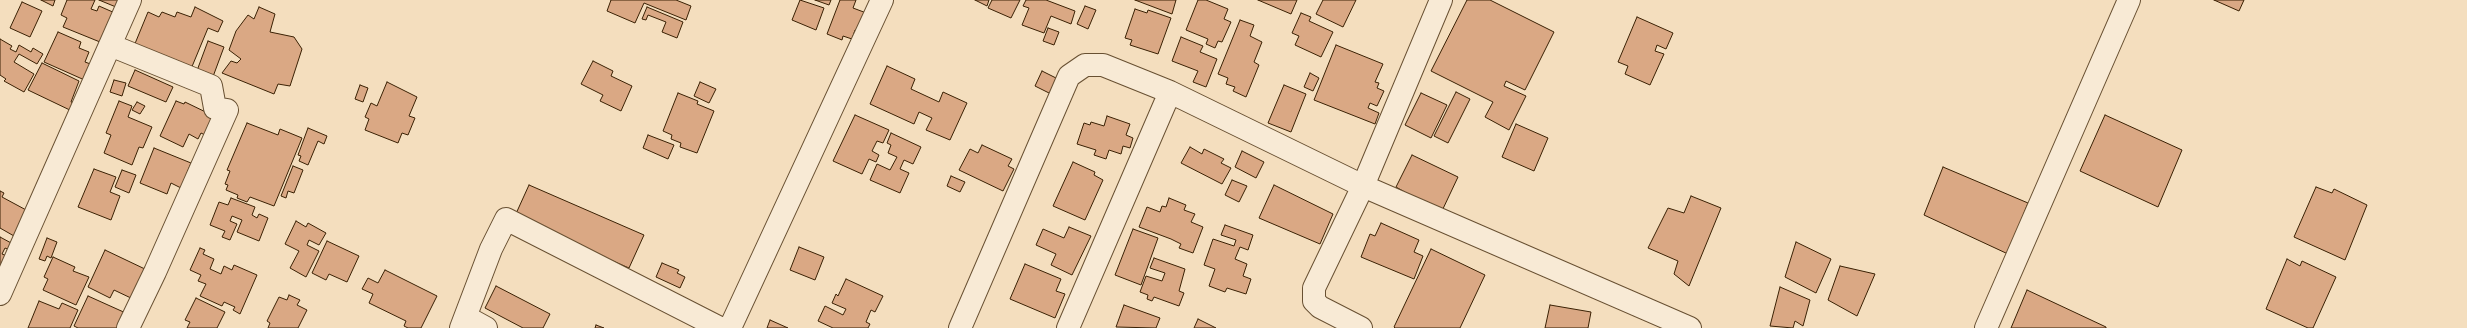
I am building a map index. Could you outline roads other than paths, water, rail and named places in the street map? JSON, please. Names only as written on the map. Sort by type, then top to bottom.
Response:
[{"type":"street","points":[[0,294],[130,0]]},
{"type":"street","points":[[730,328],[882,0]]},
{"type":"street","points":[[1361,328],[1320,307],[1314,301],[1314,288],[1363,186],[1441,0]]},
{"type":"street","points":[[1986,328],[2129,0]]},
{"type":"street","points":[[110,45],[210,86],[215,108],[226,110],[156,272],[128,328]]},
{"type":"street","points":[[960,328],[1069,76],[1085,65],[1102,65],[1170,92],[1363,186],[1690,328]]},
{"type":"street","points":[[1068,328],[1170,92]]},
{"type":"street","points":[[486,328],[463,323],[491,250],[506,219],[720,328]]}]
